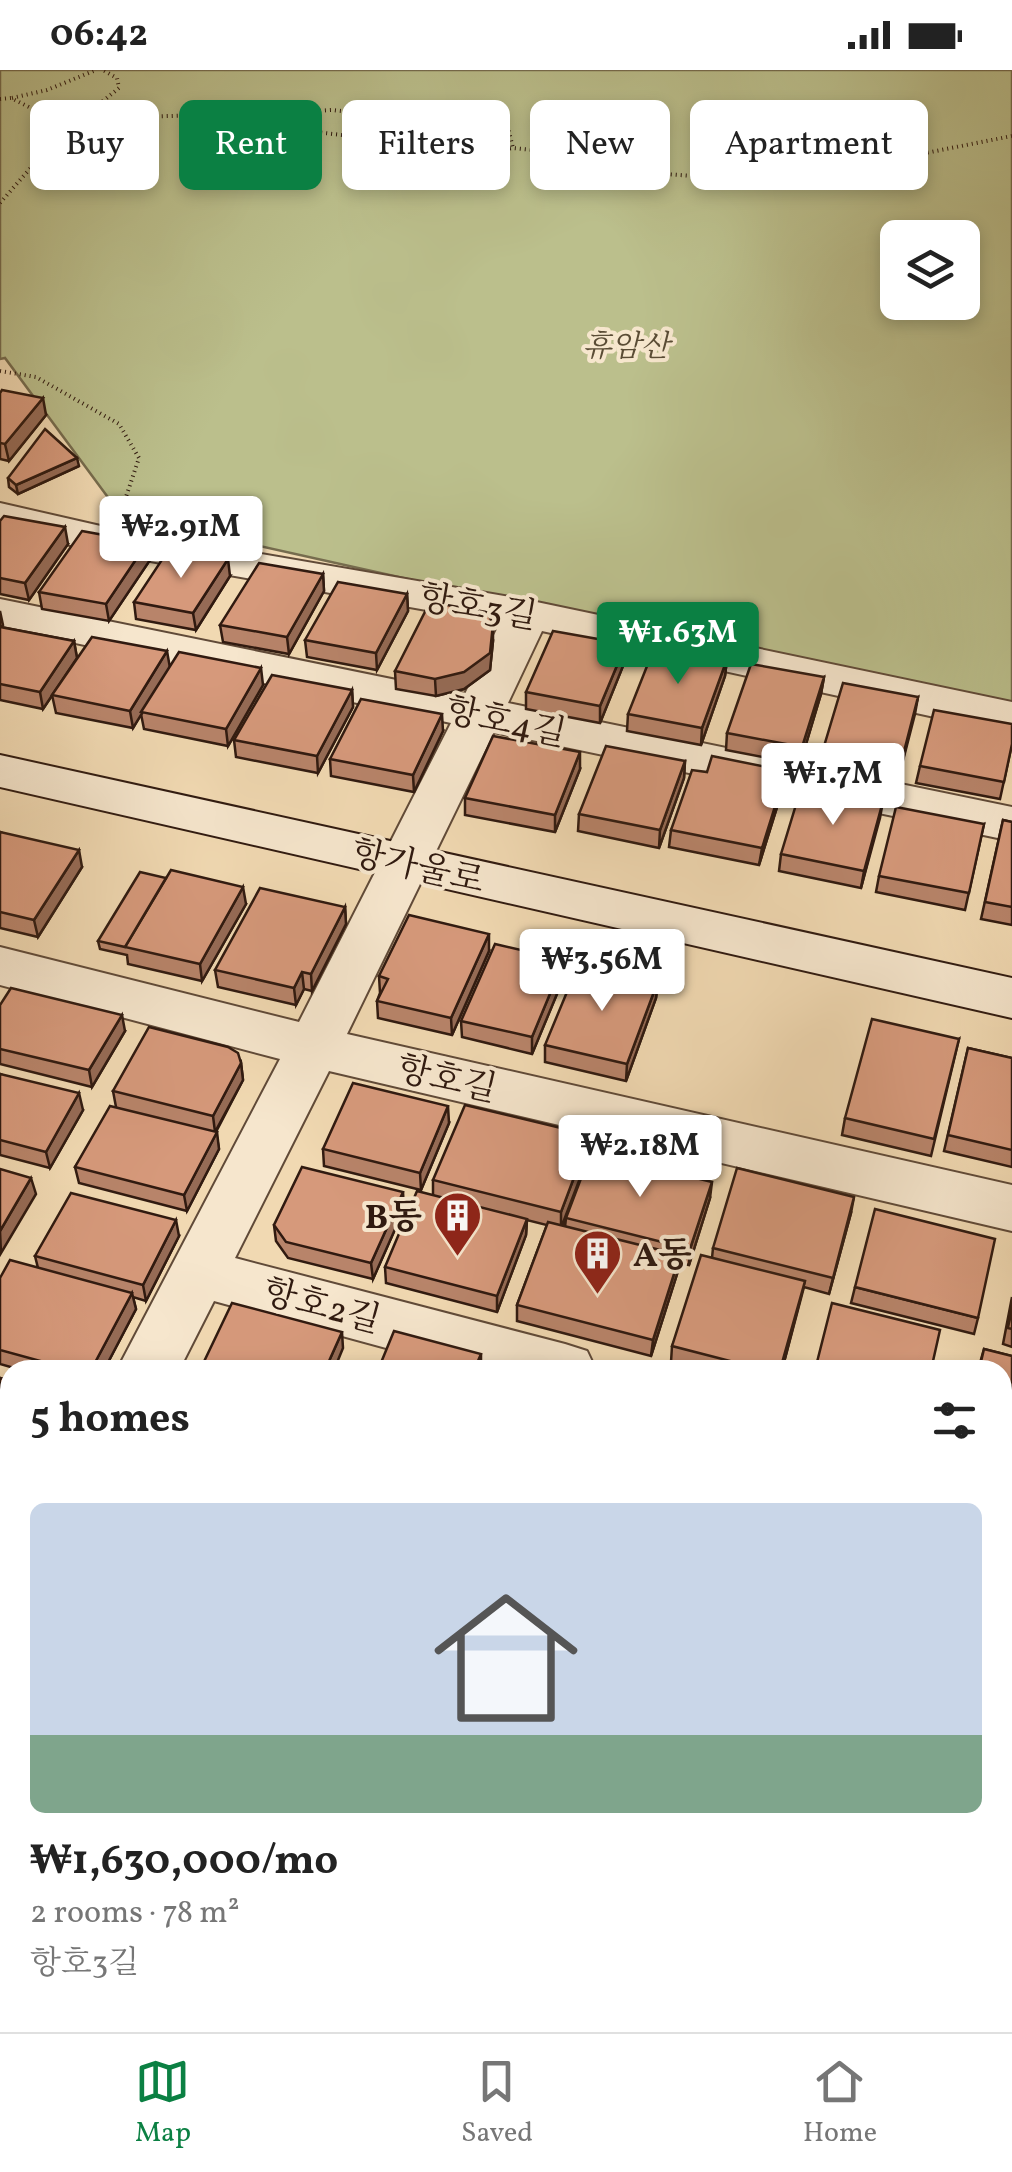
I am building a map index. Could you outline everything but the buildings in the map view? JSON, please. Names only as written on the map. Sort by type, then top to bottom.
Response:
[{"type":"street","name":"항호3길","points":[[0,516],[105,540],[527,614],[1012,718]]},
{"type":"street","name":"항호4길","points":[[0,613],[1012,824]]},
{"type":"street","points":[[153,1360],[407,864],[527,614]]},
{"type":"street","name":"항가울로","points":[[0,771],[1012,998]]},
{"type":"street","name":"항호길","points":[[0,966],[314,1047],[1012,1208]]},
{"type":"street","name":"항호2길","points":[[196,1272],[526,1360]]},
{"type":"path","points":[[0,99],[46,90],[99,70],[118,78],[118,88],[110,100]]},
{"type":"path","points":[[11,98],[30,109]]},
{"type":"path","points":[[510,136],[513,148]]},
{"type":"path","points":[[510,149],[544,151],[581,168],[778,182],[1012,136]]},
{"type":"path","points":[[0,204],[30,163]]},
{"type":"path","points":[[0,371],[36,377],[119,424],[139,458],[118,521],[105,540]]},
{"type":"green space","name":"휴암산","points":[[0,70],[1012,70],[1012,714],[121,515],[5,358],[0,359]]},
{"type":"place","name":"B동","points":[[457,1258]]},
{"type":"place","name":"A동","points":[[598,1296]]}]
